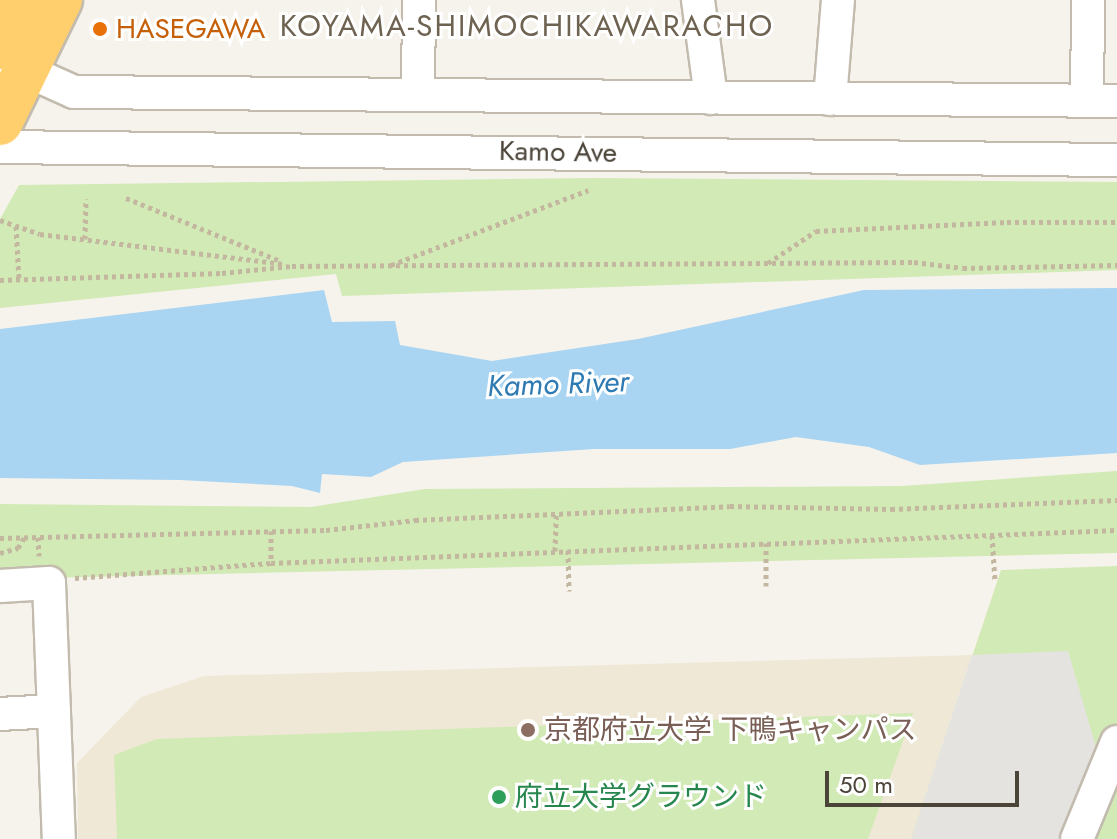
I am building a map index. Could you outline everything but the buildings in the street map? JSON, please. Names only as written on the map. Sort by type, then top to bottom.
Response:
[{"type":"highway","points":[[0,123],[8,59],[23,0]]},
{"type":"highway","points":[[8,59],[60,0]]},
{"type":"street","points":[[418,95],[419,0]]},
{"type":"street","points":[[698,0],[711,98]]},
{"type":"street","points":[[830,99],[838,0]]},
{"type":"street","points":[[8,59],[74,92],[1102,101],[1088,0]]},
{"type":"street","name":"Kamo Ave","points":[[0,147],[1117,160]]},
{"type":"street","points":[[0,586],[49,583],[59,839]]},
{"type":"street","points":[[0,714],[54,711]]},
{"type":"street","points":[[1077,839],[1117,742]]},
{"type":"path","points":[[386,266],[588,190]]},
{"type":"path","points":[[126,198],[292,266]]},
{"type":"path","points":[[85,239],[86,199]]},
{"type":"path","points":[[0,220],[40,234],[292,266]]},
{"type":"path","points":[[767,264],[816,231],[1007,222],[1117,222]]},
{"type":"path","points":[[16,226],[19,279]]},
{"type":"path","points":[[0,280],[222,273],[292,266],[914,262],[963,268],[1117,265]]},
{"type":"path","points":[[0,538],[271,531],[730,506],[891,509],[1117,500]]},
{"type":"path","points":[[555,551],[556,514]]},
{"type":"path","points":[[49,583],[271,563],[1117,530]]},
{"type":"path","points":[[271,531],[271,563]]},
{"type":"path","points":[[992,535],[995,581]]},
{"type":"path","points":[[0,553],[18,548],[24,537]]},
{"type":"path","points":[[38,537],[38,547]]},
{"type":"path","points":[[766,543],[766,586]]},
{"type":"path","points":[[568,550],[569,591]]},
{"type":"shaded area","points":[[1068,651],[1096,747],[1059,839],[911,839],[972,655]]},
{"type":"shaded area","name":"京都府立大学 下鴨キャンパス","points":[[972,655],[911,839],[78,839],[77,763],[141,697],[204,676]]},
{"type":"green space","points":[[593,178],[1117,182],[1117,270],[342,296],[336,274],[0,308],[0,219],[19,185]]},
{"type":"green space","points":[[1117,471],[1117,553],[0,579],[0,504],[311,507],[425,489],[902,486]]},
{"type":"green space","points":[[1117,566],[1117,839],[911,839],[1001,570]]},
{"type":"green space","name":"府立大学グラウンド","points":[[913,713],[868,839],[117,839],[114,755],[157,739]]},
{"type":"water","name":"Kamo River","points":[[1117,288],[1117,453],[920,465],[869,447],[796,437],[730,449],[594,449],[403,462],[371,477],[322,474],[320,493],[292,486],[180,480],[0,478],[0,329],[324,290],[332,322],[395,321],[400,345],[492,361],[638,339],[864,290]]},
{"type":"place","name":"HASEGAWA","points":[[100,29]]},
{"type":"place","name":"京都府立大学 下鴨キャンパス","points":[[528,730]]},
{"type":"place","name":"府立大学グラウンド","points":[[499,797]]},
{"type":"district","name":"KOYAMA-SHIMOCHIKAWARACHO","points":[[527,26]]}]
